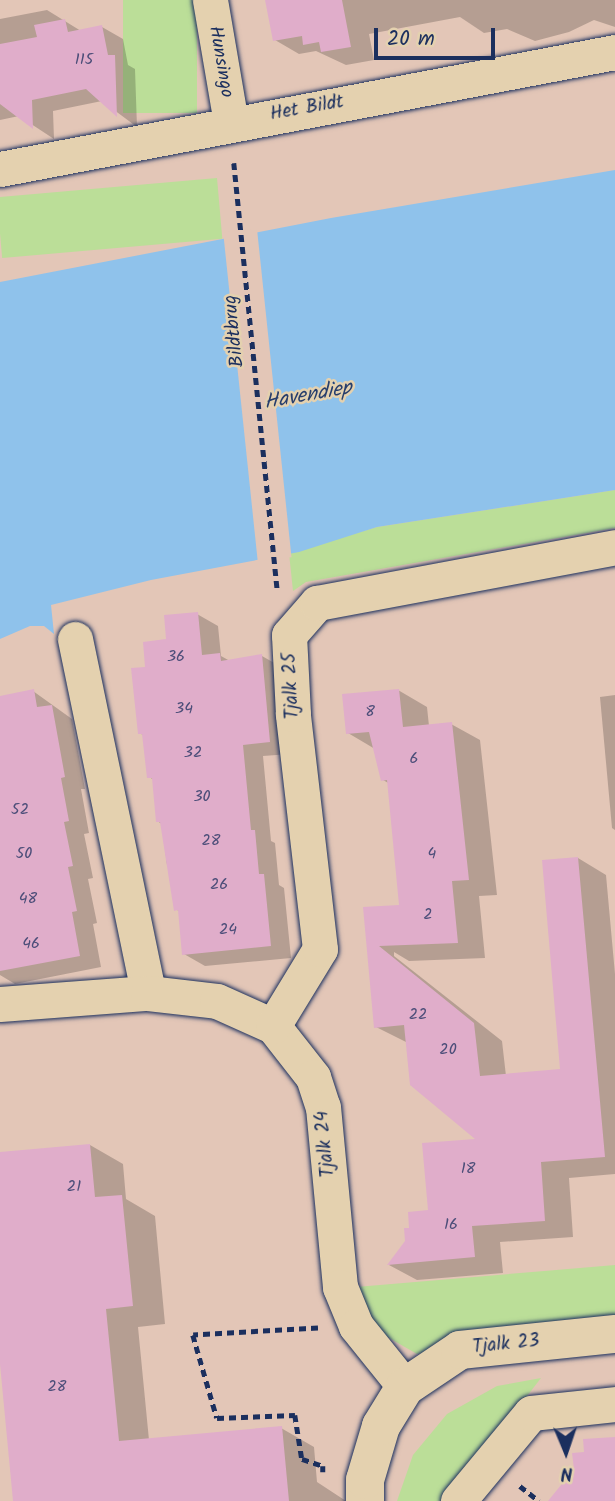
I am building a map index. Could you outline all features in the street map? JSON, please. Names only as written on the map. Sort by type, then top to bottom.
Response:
[{"type":"street","name":"Hunsingo","points":[[210,0],[231,123]]},
{"type":"street","name":"Het Bildt","points":[[0,169],[615,52]]},
{"type":"street","name":"Tjalk 25","points":[[273,1026],[320,948],[293,714],[289,635],[317,603],[615,547]]},
{"type":"street","points":[[75,639],[148,993]]},
{"type":"street","name":"Tjalk 24","points":[[0,1004],[148,993],[217,1000],[273,1026],[313,1077],[323,1107],[340,1287],[356,1326],[405,1387]]},
{"type":"street","name":"Tjalk 23","points":[[365,1501],[365,1480],[381,1426],[405,1387],[460,1350],[615,1334]]},
{"type":"street","points":[[458,1501],[531,1413],[615,1404]]},
{"type":"path","name":"Bildtbrug","points":[[237,206],[274,579]]},
{"type":"path","points":[[324,1478],[323,1466],[302,1459],[295,1415],[217,1418],[193,1335],[356,1326]]},
{"type":"green space","points":[[123,0],[197,0],[197,113],[123,113]]},
{"type":"green space","points":[[217,178],[222,239],[2,258],[0,197]]},
{"type":"green space","points":[[615,490],[615,528],[306,582],[293,591],[289,553],[377,527]]},
{"type":"green space","points":[[615,1265],[615,1322],[417,1354],[377,1331],[356,1287]]},
{"type":"green space","points":[[541,1378],[446,1501],[397,1501],[413,1455],[447,1414],[497,1386]]},
{"type":"water","name":"Havendiep","points":[[615,170],[615,490],[377,527],[299,552],[151,580],[51,605],[54,634],[44,626],[30,626],[0,639],[0,282],[331,218]]},
{"type":"pier","points":[[257,229],[291,557],[258,561],[223,233]]},
{"type":"building","points":[[265,0],[342,0],[351,47],[321,52],[319,42],[303,45],[302,36],[273,41]]},
{"type":"building","points":[[65,19],[68,32],[102,25],[108,55],[115,55],[117,117],[86,89],[32,100],[33,129],[0,104],[0,44],[37,37],[34,25]]},
{"type":"building","points":[[198,612],[202,655],[220,653],[221,661],[262,654],[270,742],[243,745],[251,830],[255,830],[259,874],[264,874],[271,946],[182,955],[178,910],[174,911],[160,822],[156,822],[152,778],[147,778],[142,734],[138,734],[131,668],[145,667],[143,642],[166,639],[164,615]]},
{"type":"building","points":[[34,689],[37,707],[52,705],[65,777],[61,778],[69,821],[64,822],[73,866],[68,867],[77,911],[72,912],[80,956],[0,971],[0,696]]},
{"type":"building","points":[[399,689],[403,727],[452,722],[469,880],[452,881],[458,943],[379,946],[474,1023],[480,1076],[560,1069],[542,860],[578,857],[605,1157],[541,1162],[545,1221],[472,1226],[475,1257],[387,1265],[405,1241],[404,1228],[409,1228],[408,1212],[428,1210],[422,1143],[475,1139],[410,1085],[404,1025],[374,1028],[363,907],[399,905],[387,780],[381,781],[369,732],[346,734],[342,694]]},
{"type":"building","points":[[90,1144],[95,1197],[122,1195],[133,1306],[106,1309],[119,1441],[282,1426],[289,1501],[13,1501],[0,1364],[0,1152]]},
{"type":"building","points":[[615,1437],[615,1501],[548,1501],[574,1469],[572,1453],[584,1452],[583,1439]]}]
